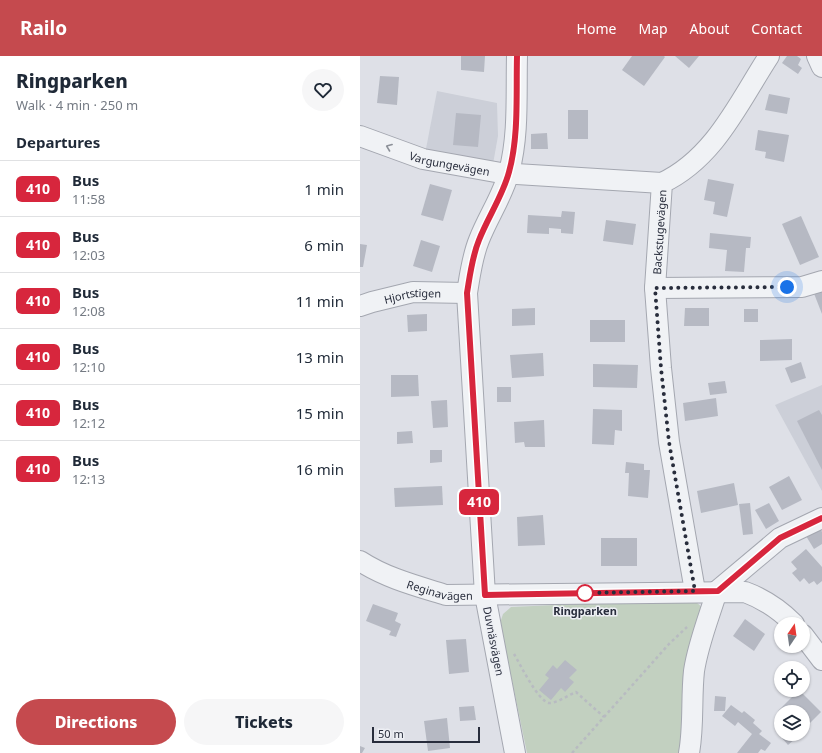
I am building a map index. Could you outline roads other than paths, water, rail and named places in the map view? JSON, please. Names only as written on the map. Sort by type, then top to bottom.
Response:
[{"type":"street","name":"Duvnäsvägen","points":[[515,753],[485,595],[467,293],[473,258],[479,240],[509,174],[515,125],[517,56]]},
{"type":"street","name":"Backstugevägen","points":[[695,591],[669,442],[661,368],[655,288],[662,183],[680,174],[703,153],[728,124],[769,56]]},
{"type":"street","points":[[817,56],[822,67]]},
{"type":"street","name":"Vargungevägen","points":[[360,136],[423,159],[509,174],[662,183]]},
{"type":"street","points":[[655,288],[802,287],[822,281]]},
{"type":"street","name":"Hjortstigen","points":[[360,306],[413,292],[467,293]]},
{"type":"street","points":[[689,753],[693,735],[694,670],[706,626],[718,591],[780,538],[822,518]]},
{"type":"street","name":"Reginavägen","points":[[360,562],[372,569],[405,582],[446,595],[695,591],[745,592],[760,597],[786,617]]},
{"type":"street","points":[[810,644],[822,660]]},
{"type":"place","name":"Ringparken","points":[[585,593]]}]
